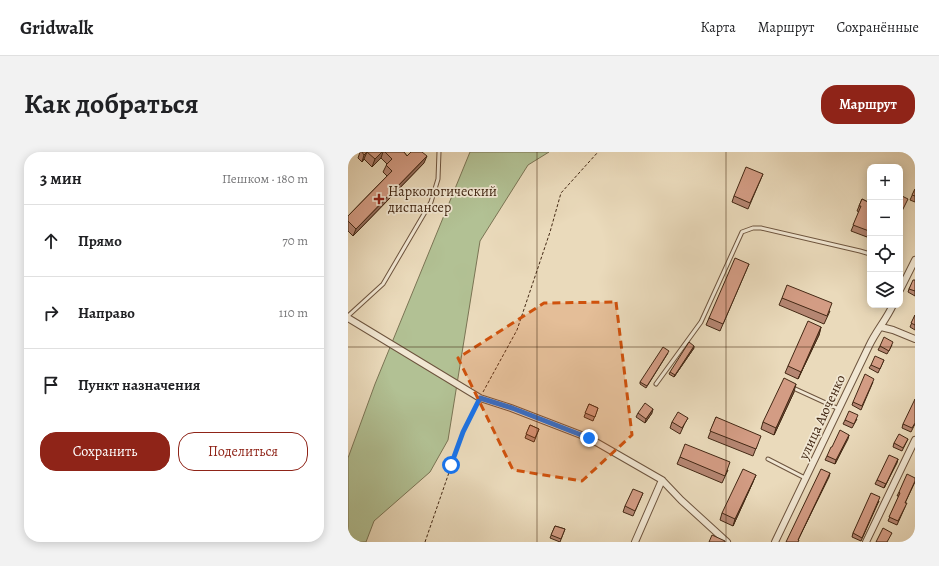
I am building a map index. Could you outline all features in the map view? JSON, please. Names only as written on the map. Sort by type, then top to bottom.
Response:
[{"type":"street","points":[[903,278],[915,260]]},
{"type":"street","name":"улица Аюченко","points":[[775,542],[840,409],[876,331],[881,328],[891,308]]},
{"type":"street","points":[[348,317],[480,398],[512,408],[589,438],[662,480],[680,500],[727,542]]},
{"type":"street","points":[[881,328],[893,330],[915,339]]},
{"type":"street","points":[[866,542],[915,440]]},
{"type":"street","points":[[635,542],[662,480]]},
{"type":"lane","points":[[348,317],[383,284],[431,202],[438,179],[439,152]]},
{"type":"lane","points":[[656,384],[701,322],[742,232],[753,228],[761,228],[867,253]]},
{"type":"lane","points":[[784,384],[840,409]]},
{"type":"lane","points":[[768,459],[806,478]]},
{"type":"path","points":[[425,542],[463,432],[517,330],[550,232],[560,193],[598,152]]},
{"type":"highlighted area","points":[[616,302],[632,435],[582,481],[513,470],[458,358],[544,303]]},
{"type":"green space","points":[[470,152],[549,152],[528,165],[480,241],[448,440],[430,472],[374,521],[366,542],[348,542],[348,458],[375,384]]},
{"type":"building","points":[[367,152],[382,152],[375,159]]},
{"type":"building","name":"Наркологический диспансер","points":[[385,152],[404,152],[407,156],[411,152],[422,152],[427,156],[356,229],[348,221],[348,216],[392,171],[386,165],[392,159]]},
{"type":"building","points":[[746,167],[763,174],[750,203],[734,196]]},
{"type":"building","points":[[915,189],[915,196],[912,195]]},
{"type":"building","points":[[903,196],[908,199],[903,209]]},
{"type":"building","points":[[862,199],[867,202],[867,230],[853,225],[861,206],[859,206]]},
{"type":"building","points":[[735,258],[749,264],[723,324],[709,318]]},
{"type":"building","points":[[913,280],[915,280],[915,291],[909,289]]},
{"type":"building","points":[[787,285],[832,303],[827,316],[782,298]]},
{"type":"building","points":[[915,315],[915,325],[911,323]]},
{"type":"building","points":[[808,321],[821,327],[801,372],[788,366]]},
{"type":"building","points":[[884,337],[893,342],[889,351],[880,346]]},
{"type":"building","points":[[689,342],[694,346],[675,375],[670,372]]},
{"type":"building","points":[[663,347],[669,351],[647,386],[640,382]]},
{"type":"building","points":[[875,356],[884,360],[880,369],[871,365]]},
{"type":"building","points":[[865,374],[874,379],[862,406],[853,402]]},
{"type":"building","points":[[784,378],[796,384],[776,428],[763,422]]},
{"type":"building","points":[[915,399],[915,423],[912,428],[903,424]]},
{"type":"building","points":[[645,403],[653,409],[646,419],[638,413]]},
{"type":"building","points":[[589,404],[598,408],[595,417],[585,413]]},
{"type":"building","points":[[849,411],[858,415],[854,424],[845,420]]},
{"type":"building","points":[[678,412],[688,418],[682,428],[672,422]]},
{"type":"building","points":[[716,417],[761,436],[756,449],[710,431]]},
{"type":"building","points":[[530,425],[539,429],[535,438],[526,434]]},
{"type":"building","points":[[840,430],[849,435],[836,460],[827,456]]},
{"type":"building","points":[[899,434],[908,439],[903,448],[894,443]]},
{"type":"building","points":[[685,444],[730,462],[725,476],[680,457]]},
{"type":"building","points":[[889,455],[898,459],[886,484],[877,480]]},
{"type":"building","points":[[743,469],[756,475],[735,519],[722,513]]},
{"type":"building","points":[[821,469],[830,473],[799,540],[798,542],[786,542]]},
{"type":"building","points":[[907,474],[915,478],[915,481],[905,503],[907,503],[898,521],[889,517]]},
{"type":"building","points":[[633,489],[643,493],[635,511],[625,506]]},
{"type":"building","points":[[871,493],[880,497],[862,538],[853,533]]},
{"type":"building","points":[[555,526],[565,529],[561,539],[551,535]]},
{"type":"building","points":[[883,528],[892,533],[887,542],[876,542]]},
{"type":"building","points":[[712,535],[725,541],[725,542],[709,542]]},
{"type":"place","name":"Наркологический диспансер","points":[[379,199]]},
{"type":"route","points":[[451,465],[463,432],[480,398],[512,408],[589,438]]}]
